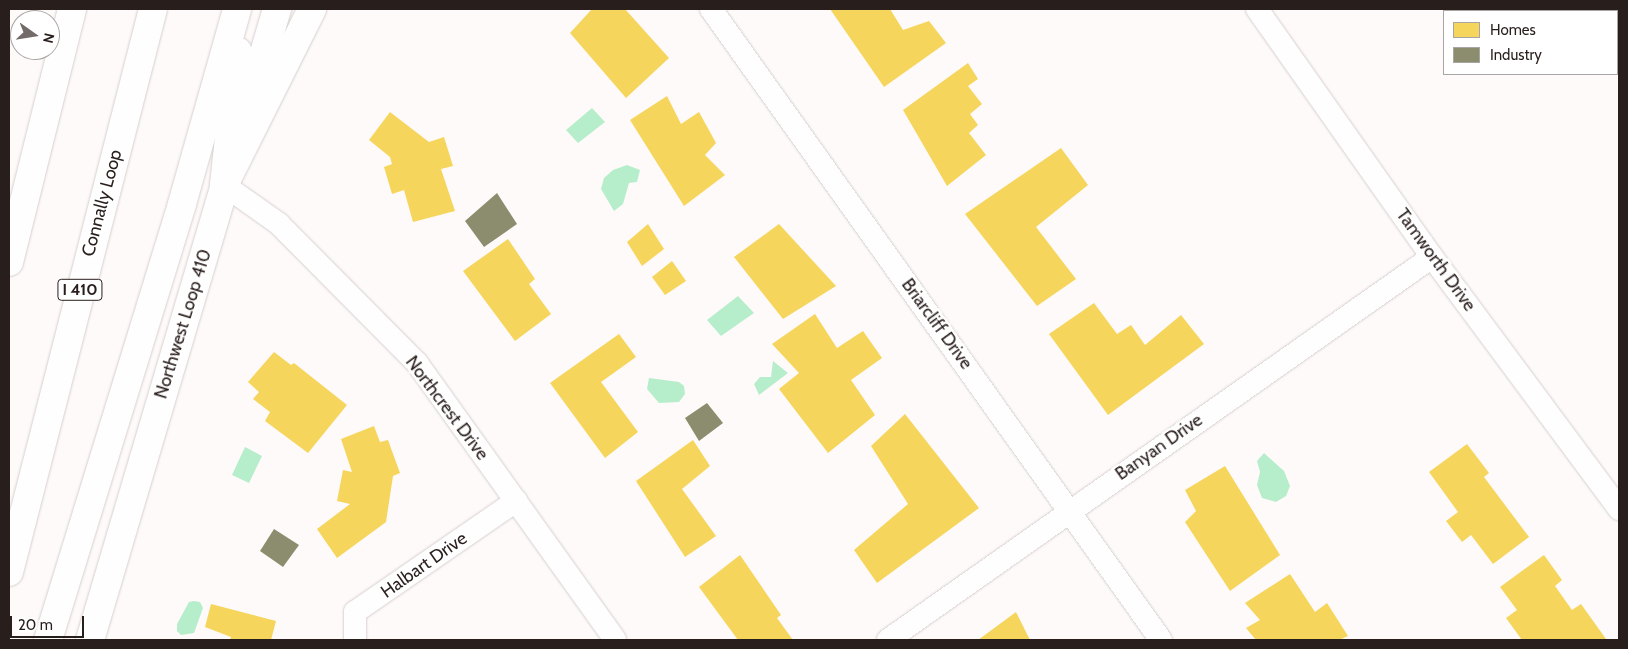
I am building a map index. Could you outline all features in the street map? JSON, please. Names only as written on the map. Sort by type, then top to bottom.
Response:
[{"type":"main road","points":[[9,262],[72,9]]},
{"type":"main road","name":"Connally Loop","points":[[9,572],[153,9]]},
{"type":"main road","points":[[48,640],[182,204],[237,9]]},
{"type":"main road","points":[[224,185],[242,9]]},
{"type":"main road","name":"Northwest Loop 410","points":[[90,640],[277,9]]},
{"type":"main road","points":[[224,185],[312,9]]},
{"type":"street","name":"Briarcliff Drive","points":[[711,9],[1161,640]]},
{"type":"street","name":"Tamworth Drive","points":[[1257,9],[1432,257],[1619,508]]},
{"type":"street","name":"Northcrest Drive","points":[[224,185],[279,224],[418,363],[615,640]]},
{"type":"street","name":"Banyan Drive","points":[[888,640],[1070,510],[1432,257]]},
{"type":"street","name":"Halbart Drive","points":[[355,640],[355,612],[516,501]]},
{"type":"shaded area","points":[[592,108],[605,122],[578,143],[566,130]]},
{"type":"shaded area","points":[[627,165],[640,170],[637,182],[629,183],[623,204],[614,211],[601,189],[604,178],[613,170]]},
{"type":"shaded area","points":[[738,296],[754,313],[721,336],[707,320]]},
{"type":"shaded area","points":[[773,361],[788,373],[759,395],[754,384],[760,377],[771,377]]},
{"type":"shaded area","points":[[649,378],[679,382],[684,386],[685,394],[679,402],[659,403],[647,389]]},
{"type":"shaded area","points":[[245,447],[262,456],[249,483],[232,475]]},
{"type":"shaded area","points":[[1264,453],[1284,471],[1290,486],[1286,496],[1276,502],[1262,498],[1257,485],[1260,472],[1257,461]]},
{"type":"shaded area","points":[[189,602],[200,602],[203,608],[194,633],[181,635],[177,631],[177,624]]},
{"type":"building: Homes","points":[[592,9],[625,9],[669,58],[626,98],[570,33]]},
{"type":"building: Homes","points":[[830,9],[890,9],[903,30],[929,21],[946,43],[884,87]]},
{"type":"building: Homes","points":[[968,63],[978,79],[968,86],[982,104],[970,114],[978,125],[969,133],[986,155],[947,186],[903,110]]},
{"type":"building: Homes","points":[[667,96],[681,124],[699,112],[716,143],[705,155],[725,175],[684,206],[630,120]]},
{"type":"building: Homes","points":[[390,112],[429,142],[444,137],[453,166],[441,169],[455,211],[413,222],[404,190],[392,194],[384,167],[392,164],[390,157],[369,140]]},
{"type":"building: Homes","points":[[1061,148],[1088,185],[1036,227],[1076,279],[1037,306],[965,214]]},
{"type":"building: Homes","points":[[648,224],[664,249],[642,266],[627,242]]},
{"type":"building: Homes","points":[[779,224],[836,286],[783,319],[734,257]]},
{"type":"building: Homes","points":[[508,239],[535,279],[529,284],[551,314],[515,341],[463,271]]},
{"type":"building: Homes","points":[[672,261],[686,281],[665,295],[652,277]]},
{"type":"building: Homes","points":[[1094,303],[1117,334],[1131,325],[1145,345],[1181,315],[1204,344],[1108,415],[1049,334]]},
{"type":"building: Homes","points":[[815,314],[837,348],[863,331],[882,358],[851,380],[875,415],[828,453],[779,389],[799,373],[772,344]]},
{"type":"building: Homes","points":[[619,334],[636,357],[601,382],[638,432],[605,458],[550,383]]},
{"type":"building: Homes","points":[[274,352],[291,365],[294,363],[347,405],[308,453],[265,421],[270,412],[253,399],[259,392],[248,382]]},
{"type":"building: Homes","points":[[905,414],[979,508],[877,583],[854,550],[908,504],[871,446]]},
{"type":"building: Homes","points":[[374,426],[380,442],[388,440],[400,473],[393,476],[386,522],[337,558],[317,529],[350,504],[337,501],[343,470],[352,472],[341,439]]},
{"type":"building: Homes","points":[[693,440],[710,466],[682,489],[716,536],[685,557],[636,481]]},
{"type":"building: Homes","points":[[1467,444],[1489,473],[1484,477],[1529,537],[1493,564],[1471,535],[1462,542],[1446,521],[1458,512],[1429,472]]},
{"type":"building: Homes","points":[[1225,466],[1280,555],[1230,591],[1185,522],[1196,511],[1185,490]]},
{"type":"building: Homes","points":[[740,555],[781,615],[777,618],[793,640],[738,640],[699,587]]},
{"type":"building: Homes","points":[[1544,555],[1562,580],[1555,586],[1572,610],[1581,604],[1606,639],[1522,640],[1506,618],[1517,610],[1500,587]]},
{"type":"building: Homes","points":[[1290,574],[1315,612],[1327,603],[1348,636],[1339,640],[1256,640],[1246,628],[1260,620],[1245,603]]},
{"type":"building: Homes","points":[[211,604],[276,621],[271,640],[230,640],[231,637],[205,627]]},
{"type":"building: Homes","points":[[1016,612],[1030,640],[978,640]]},
{"type":"building: Industry","points":[[497,193],[517,224],[484,247],[465,221]]},
{"type":"building: Industry","points":[[707,403],[723,423],[699,441],[685,418]]},
{"type":"building: Industry","points":[[274,529],[299,545],[283,567],[260,551]]}]
